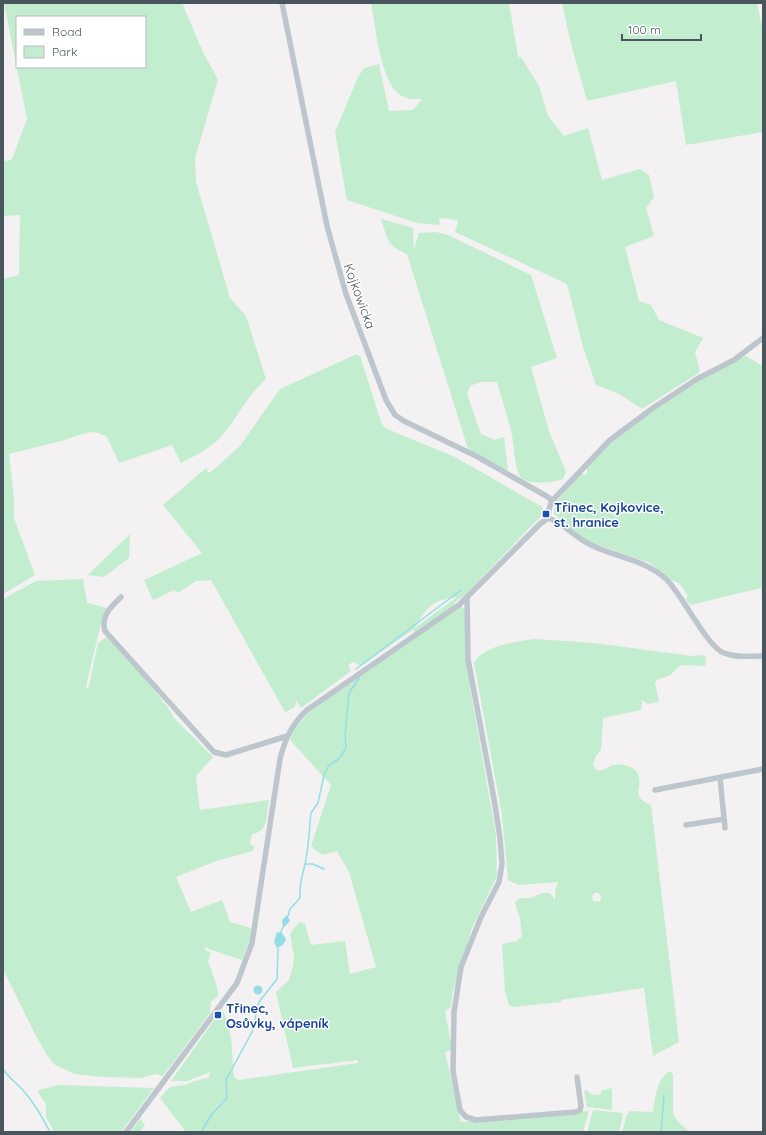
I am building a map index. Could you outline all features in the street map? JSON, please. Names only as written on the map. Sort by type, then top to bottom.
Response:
[{"type":"street","name":"Kojkowicka","points":[[282,3],[328,232],[346,294],[388,404],[395,414],[404,421],[476,456],[548,497],[552,501]]},
{"type":"street","points":[[126,1132],[234,988],[246,964],[255,925],[280,759],[287,736],[294,724],[307,710],[467,598],[540,524],[548,518],[552,501],[610,440],[653,408],[697,379],[734,360],[763,338]]},
{"type":"street","points":[[548,518],[555,520],[589,545],[642,563],[667,580],[715,648],[721,652],[740,656],[763,656]]},
{"type":"street","points":[[121,597],[107,612],[104,623],[105,631],[214,752],[226,755],[287,736]]},
{"type":"street","points":[[467,598],[468,659],[495,805],[502,864],[499,882],[481,918],[461,967],[454,1012],[453,1057],[453,1071],[460,1110],[466,1117],[476,1120],[575,1112],[580,1110],[581,1106],[576,1077]]},
{"type":"street","points":[[655,790],[763,770]]},
{"type":"street","points":[[720,778],[725,828]]},
{"type":"street","points":[[686,825],[724,819]]},
{"type":"green space","points":[[4,3],[182,3],[203,52],[218,80],[195,158],[196,182],[230,298],[246,316],[266,379],[247,400],[232,423],[216,442],[181,463],[172,445],[119,463],[107,437],[99,433],[89,432],[61,441],[9,454],[14,499],[14,518],[35,575],[3,594],[3,279],[19,275],[20,215],[3,216],[3,162],[12,159],[27,119],[17,68],[146,68],[146,16],[16,16],[16,64]]},
{"type":"green space","points":[[371,3],[509,3],[518,57],[521,57],[539,86],[548,116],[564,136],[588,128],[602,180],[640,169],[649,175],[654,197],[646,208],[654,236],[625,247],[639,301],[651,305],[659,320],[703,338],[695,352],[700,372],[642,409],[619,394],[596,385],[583,347],[567,284],[455,232],[458,221],[446,218],[439,219],[440,225],[417,223],[347,200],[335,132],[358,77],[364,68],[379,64],[389,111],[413,110],[422,99],[411,99],[404,97],[396,91],[389,81],[380,55]]},
{"type":"green space","points":[[562,3],[757,3],[763,31],[763,132],[686,145],[676,81],[587,101],[571,44]]},
{"type":"green space","points":[[381,219],[413,228],[414,249],[419,233],[436,232],[448,235],[531,275],[557,358],[531,367],[549,431],[566,472],[563,479],[553,482],[540,483],[527,481],[519,475],[512,435],[497,382],[480,382],[470,386],[467,394],[481,434],[495,440],[504,437],[508,471],[468,449],[407,254],[395,248],[391,244]]},
{"type":"green space","points":[[357,354],[360,356],[381,422],[385,428],[455,457],[542,507],[544,513],[465,595],[454,603],[465,609],[472,688],[470,688],[496,835],[497,876],[472,928],[453,991],[451,1007],[445,1011],[452,1050],[445,1052],[461,1122],[589,1111],[583,1132],[186,1132],[160,1098],[170,1087],[185,1085],[194,1081],[208,1078],[211,1072],[187,1081],[171,1081],[222,1009],[229,1025],[234,1077],[239,1080],[358,1063],[358,1060],[293,1068],[276,992],[289,980],[294,956],[290,934],[298,923],[301,922],[305,924],[311,945],[345,941],[350,974],[376,967],[349,872],[337,851],[322,855],[311,846],[331,785],[290,740],[294,730],[309,712],[412,641],[414,629],[361,666],[353,662],[348,665],[351,671],[301,708],[296,700],[295,707],[285,712],[211,580],[196,581],[178,593],[174,590],[153,600],[144,580],[202,553],[163,505],[206,468],[208,472],[211,472],[240,446],[280,389]],"holes":[[[457,597],[415,628],[427,609],[436,602]]]},
{"type":"green space","points":[[744,355],[763,366],[763,609],[761,588],[690,605],[686,599],[688,596],[679,583],[669,579],[650,563],[584,540],[554,514],[555,503],[581,474],[587,475],[587,467],[604,450],[641,419],[681,392]]},
{"type":"green space","points":[[130,534],[129,558],[104,577],[88,575]]},
{"type":"green space","points":[[83,579],[87,603],[107,608],[102,619],[86,686],[88,690],[98,643],[107,637],[144,677],[175,719],[213,757],[196,776],[200,810],[269,800],[264,827],[257,833],[252,834],[250,844],[255,847],[253,851],[216,861],[176,877],[191,912],[222,900],[230,922],[251,928],[250,939],[242,960],[205,947],[205,950],[211,953],[208,961],[217,987],[218,996],[211,1002],[210,1013],[163,1076],[156,1074],[140,1078],[102,1077],[75,1074],[55,1065],[47,1055],[36,1036],[3,969],[3,599],[36,581]]},
{"type":"green space","points":[[535,639],[594,643],[692,656],[704,655],[706,658],[705,666],[681,665],[670,675],[657,680],[655,683],[659,702],[648,704],[642,700],[641,710],[603,718],[601,750],[596,756],[593,764],[596,770],[604,770],[616,764],[634,769],[638,774],[639,779],[639,795],[644,802],[651,805],[679,1042],[653,1056],[644,988],[561,1000],[561,1002],[513,1007],[509,1005],[505,991],[502,944],[517,941],[522,936],[520,919],[515,903],[521,898],[531,898],[545,893],[550,893],[555,900],[555,891],[558,882],[519,885],[508,880],[502,815],[474,663],[478,657],[492,648],[510,643]],"holes":[[[594,893],[598,893],[601,896],[600,902],[593,901],[592,897]]]},
{"type":"green space","points":[[669,1071],[673,1074],[673,1114],[680,1124],[690,1132],[622,1132],[627,1114],[630,1111],[653,1112],[659,1084]]},
{"type":"green space","points":[[58,1085],[154,1088],[121,1132],[54,1132],[46,1117],[46,1104],[38,1092],[39,1090]]},
{"type":"green space","points":[[612,1088],[612,1110],[587,1107],[584,1091],[587,1090],[592,1095],[601,1094],[601,1091]]},
{"type":"green space","points":[[593,1110],[622,1113],[623,1115],[619,1132],[587,1132]]},
{"type":"green space","points":[[140,1119],[145,1125],[140,1132],[131,1132]]},
{"type":"water","points":[[287,915],[290,921],[283,928],[282,920]]},
{"type":"water","points":[[277,932],[282,933],[286,939],[283,945],[277,948],[274,942]]},
{"type":"water","points":[[256,986],[260,986],[262,990],[260,994],[256,994],[254,992],[254,988]]},
{"type":"waterway","points":[[356,669],[461,590]]},
{"type":"waterway","points":[[288,916],[290,909],[300,898],[300,885],[307,851],[311,813],[318,803],[324,775],[329,765],[339,759],[346,748],[345,735],[349,693],[359,678]]},
{"type":"waterway","points":[[305,864],[313,864],[324,869]]},
{"type":"waterway","points":[[280,934],[283,927]]},
{"type":"waterway","points":[[201,1132],[212,1114],[227,1098],[226,1080],[252,1032],[259,1002],[277,979],[278,948]]},
{"type":"waterway","points":[[3,1069],[30,1099],[50,1132]]},
{"type":"waterway","points":[[661,1132],[664,1095]]},
{"type":"place","name":"Třinec, Kojkovice, st. hranice","points":[[546,514]]},
{"type":"place","name":"Třinec, Osůvky, vápeník","points":[[218,1015]]}]
